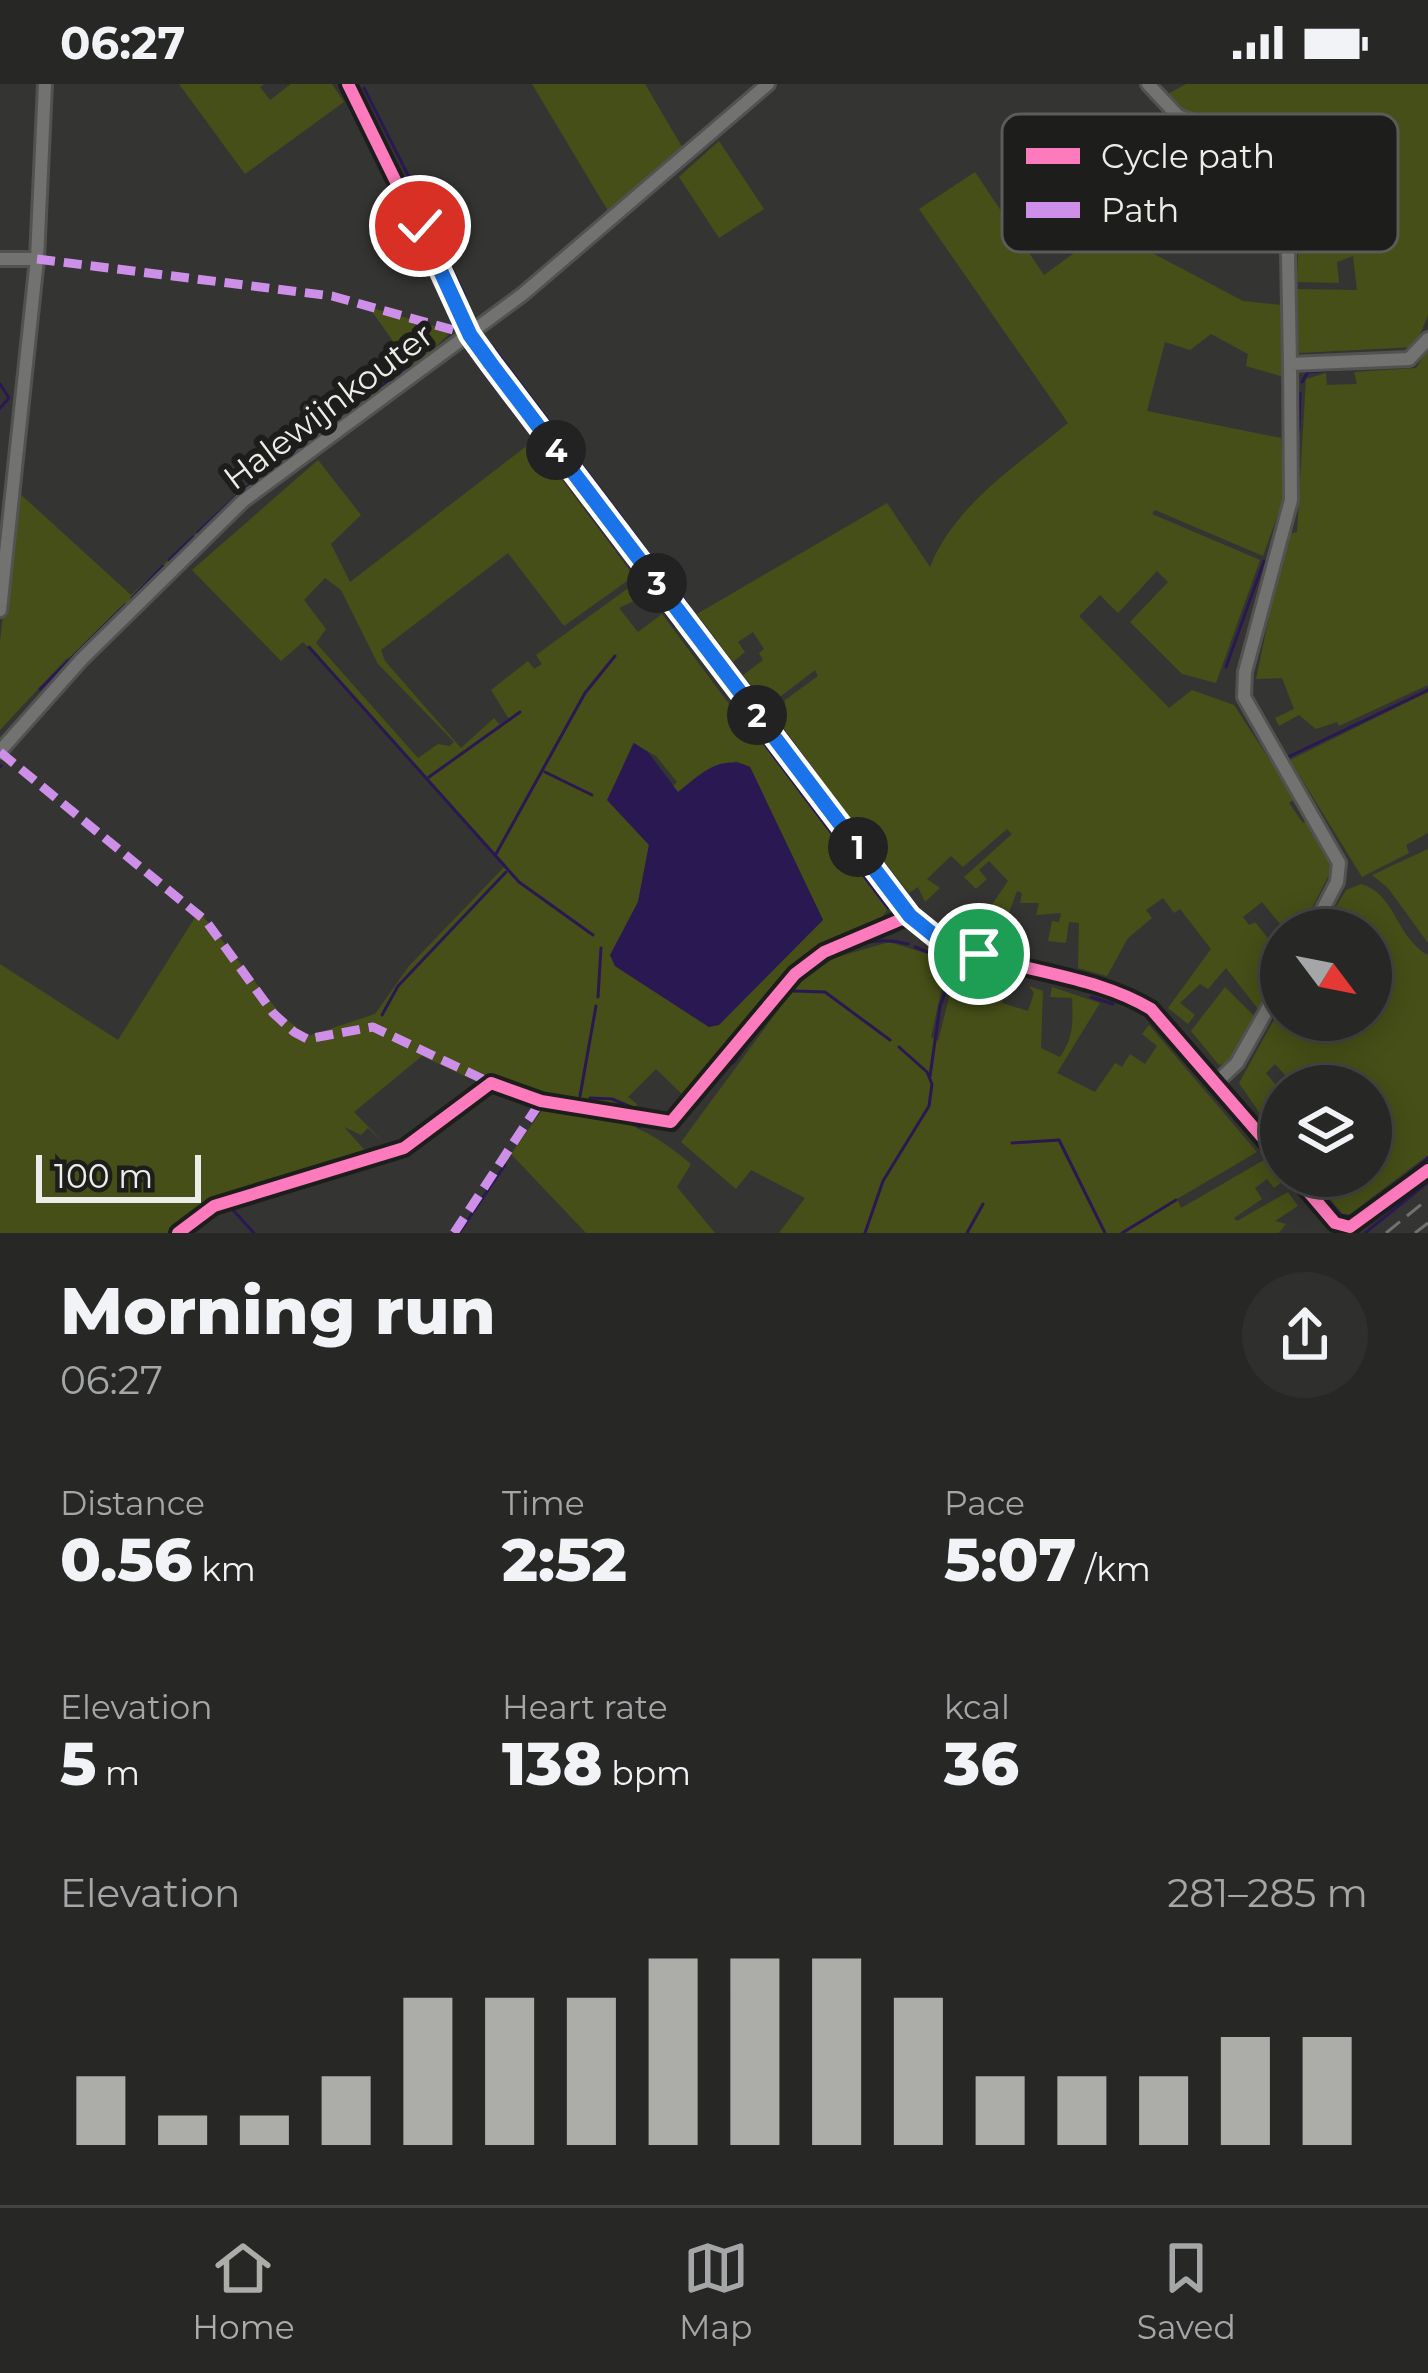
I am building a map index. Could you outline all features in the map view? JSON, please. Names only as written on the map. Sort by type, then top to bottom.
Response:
[{"type":"street","points":[[0,610],[37,259],[45,84]]},
{"type":"street","points":[[348,84],[470,335],[910,916],[954,945],[1138,1001],[1165,1020],[1260,1133]]},
{"type":"street","name":"Halewijnkouter","points":[[0,751],[68,674],[243,501],[470,335],[768,84]]},
{"type":"street","points":[[1148,84],[1176,114]]},
{"type":"street","points":[[1288,252],[1291,500],[1245,672],[1244,698],[1340,863],[1337,882],[1323,909]]},
{"type":"street","points":[[0,260],[37,259]]},
{"type":"street","points":[[1290,364],[1409,359],[1428,339]]},
{"type":"street","points":[[178,1233],[214,1206],[404,1148],[491,1083],[541,1101],[670,1122],[795,974],[824,952],[910,916]]},
{"type":"street","points":[[1218,1081],[1238,1063],[1260,1023]]},
{"type":"street","points":[[1392,1196],[1428,1170]]},
{"type":"street","points":[[1313,1197],[1335,1223],[1350,1227],[1391,1197]]},
{"type":"green space","points":[[179,84],[264,84],[260,87],[270,100],[291,84],[332,84],[344,102],[245,174]]},
{"type":"green space","points":[[532,84],[645,84],[682,147],[608,211]]},
{"type":"green space","points":[[1186,84],[1428,84],[1428,315],[1415,347],[1299,353],[1294,289],[1357,290],[1353,256],[1337,262],[1339,283],[1297,282],[1298,252],[1398,252],[1398,114],[1189,114],[1166,95]]},
{"type":"green space","points":[[719,141],[764,209],[719,238],[679,177]]},
{"type":"green space","points":[[975,172],[1002,212],[1002,252],[1029,252],[1044,275],[1076,252],[1150,252],[1243,301],[1281,305],[1284,377],[1246,366],[1248,354],[1211,334],[1190,350],[1165,342],[1147,411],[1281,438],[1285,495],[1263,556],[1155,510],[1152,514],[1260,560],[1216,683],[1182,674],[1130,622],[1168,582],[1157,571],[1118,613],[1100,595],[1079,616],[1169,708],[1192,690],[1234,705],[1295,799],[1289,803],[1303,823],[1307,821],[1333,867],[1312,909],[1268,909],[1262,902],[1243,917],[1260,928],[1258,1009],[1226,968],[1208,989],[1200,984],[1180,1003],[1195,1015],[1188,1024],[1168,1008],[1211,949],[1180,909],[1174,913],[1163,898],[1146,910],[1152,918],[1128,938],[1107,976],[1078,968],[1079,923],[1069,922],[1066,943],[1048,941],[1052,921],[1059,922],[1061,913],[1036,915],[1039,903],[1020,903],[1022,893],[1017,891],[1006,921],[988,917],[984,930],[993,933],[990,943],[970,937],[1008,881],[989,861],[979,870],[987,879],[976,889],[964,877],[1012,834],[1007,829],[963,867],[951,856],[927,879],[940,888],[925,902],[918,887],[909,893],[780,730],[785,700],[818,676],[815,670],[768,706],[743,675],[763,660],[759,653],[764,649],[753,632],[738,642],[745,652],[733,662],[697,614],[887,503],[930,567],[971,505],[1068,423],[919,209]]},
{"type":"green space","points":[[369,307],[452,331],[413,369],[257,483],[72,662],[67,658],[0,730],[0,641],[17,491],[131,595],[280,455],[409,364]]},
{"type":"green space","points":[[1428,349],[1428,685],[1339,726],[1337,722],[1316,729],[1299,715],[1279,726],[1275,718],[1294,709],[1282,678],[1256,679],[1275,587],[1271,587],[1289,534],[1297,532],[1306,379],[1326,373],[1327,385],[1357,384],[1354,372],[1416,368]]},
{"type":"green space","points":[[533,441],[634,576],[564,626],[508,553],[381,650],[385,661],[461,748],[494,718],[499,724],[509,719],[491,690],[528,661],[534,669],[542,664],[536,655],[638,581],[649,594],[619,608],[638,632],[662,614],[741,720],[736,730],[748,720],[890,905],[880,921],[831,942],[783,980],[687,1099],[656,1069],[628,1097],[637,1104],[635,1111],[542,1096],[487,1076],[482,1084],[422,1056],[354,1112],[385,1144],[368,1128],[361,1135],[344,1127],[370,1156],[213,1201],[168,1233],[0,1233],[0,964],[118,1040],[199,911],[282,1016],[308,1036],[375,1014],[409,966],[506,865],[303,642],[281,661],[192,570],[318,460],[361,515],[331,544],[350,582]],"holes":[[[325,578],[341,590],[378,664],[454,742],[450,746],[438,744],[418,758],[316,643],[326,629],[304,600]],[[633,743],[656,756],[677,782],[673,786],[678,793],[736,761],[750,767],[823,920],[709,1027],[615,966],[611,955],[638,902],[649,844],[608,800]]]},
{"type":"green space","points":[[1428,692],[1428,833],[1406,845],[1409,853],[1362,877],[1290,760]]},
{"type":"green space","points":[[1428,849],[1428,943],[1388,888],[1372,875]]},
{"type":"green space","points":[[1361,884],[1391,909],[1335,909],[1346,890]]},
{"type":"green space","points":[[1392,911],[1409,938],[1428,955],[1428,1155],[1392,1182],[1392,1065],[1260,1065],[1260,1114],[1239,1083],[1262,1041],[1392,1041]]},
{"type":"green space","points":[[889,942],[948,960],[931,1037],[938,1041],[956,970],[967,972],[962,992],[988,999],[994,981],[989,974],[1017,982],[1008,985],[1002,1003],[1028,1011],[1034,993],[1029,986],[1043,991],[1041,1048],[1060,1057],[1070,1036],[1072,998],[1050,997],[1052,987],[1100,1003],[1057,1073],[1095,1092],[1115,1063],[1122,1067],[1130,1054],[1145,1064],[1157,1046],[1142,1034],[1149,1025],[1257,1152],[1177,1199],[1181,1208],[1260,1162],[1260,1184],[1255,1188],[1262,1199],[1234,1218],[1237,1221],[1279,1197],[1292,1197],[1298,1206],[1275,1221],[1286,1224],[1279,1233],[779,1233],[805,1198],[751,1170],[736,1189],[681,1142],[779,1009],[771,1003],[834,958]]},
{"type":"green space","points":[[1225,987],[1254,1016],[1228,1063],[1219,1065],[1191,1031]]},
{"type":"green space","points":[[546,1105],[623,1122],[673,1150],[691,1164],[677,1187],[715,1233],[586,1233],[511,1154]]},
{"type":"green space","points":[[1327,1197],[1372,1197],[1346,1217]]},
{"type":"shaded area","points":[[634,743],[648,752],[678,792],[720,764],[750,767],[823,920],[719,1025],[709,1027],[615,966],[610,955],[638,902],[649,845],[607,800]]},
{"type":"waterway","points":[[364,88],[421,201]]},
{"type":"waterway","points":[[424,209],[465,296]]},
{"type":"waterway","points":[[495,350],[609,501]]},
{"type":"waterway","points":[[478,365],[582,501]]},
{"type":"waterway","points":[[329,423],[409,366]]},
{"type":"waterway","points":[[1302,382],[1308,372],[1354,368]]},
{"type":"waterway","points":[[0,384],[9,398],[0,408]]},
{"type":"waterway","points":[[1299,430],[1300,393]]},
{"type":"waterway","points":[[246,488],[323,428]]},
{"type":"waterway","points":[[198,532],[241,492]]},
{"type":"waterway","points":[[586,508],[626,559]]},
{"type":"waterway","points":[[615,508],[625,522]]},
{"type":"waterway","points":[[630,529],[662,571]]},
{"type":"waterway","points":[[169,560],[193,537]]},
{"type":"waterway","points":[[1226,667],[1264,561]]},
{"type":"waterway","points":[[132,598],[163,566]]},
{"type":"waterway","points":[[630,566],[636,574]]},
{"type":"waterway","points":[[667,578],[688,605]]},
{"type":"waterway","points":[[641,580],[652,594]]},
{"type":"waterway","points":[[660,604],[675,626]]},
{"type":"waterway","points":[[40,689],[125,605]]},
{"type":"waterway","points":[[309,647],[519,882],[593,935]]},
{"type":"waterway","points":[[496,854],[585,693],[615,656]]},
{"type":"waterway","points":[[1288,757],[1428,690]]},
{"type":"waterway","points":[[429,777],[520,712]]},
{"type":"waterway","points":[[771,714],[839,806]]},
{"type":"waterway","points":[[754,730],[888,908]]},
{"type":"waterway","points":[[545,772],[592,795]]},
{"type":"waterway","points":[[845,814],[918,911]]},
{"type":"waterway","points":[[382,1015],[398,986],[506,872]]},
{"type":"waterway","points":[[733,1038],[792,970],[827,945],[869,927]]},
{"type":"waterway","points":[[733,1063],[785,996],[828,958],[879,941],[908,944]]},
{"type":"waterway","points":[[915,947],[956,963],[940,1006],[930,1076]]},
{"type":"waterway","points":[[598,997],[601,948]]},
{"type":"waterway","points":[[960,960],[1007,973]]},
{"type":"waterway","points":[[794,991],[825,992],[890,1040]]},
{"type":"waterway","points":[[1091,997],[1113,1004]]},
{"type":"waterway","points":[[580,1096],[596,1006]]},
{"type":"waterway","points":[[865,1233],[883,1181],[929,1106],[932,1084],[927,1072],[899,1047]]},
{"type":"waterway","points":[[590,1098],[612,1099],[631,1107]]},
{"type":"waterway","points":[[628,1119],[640,1127]]},
{"type":"waterway","points":[[1012,1143],[1059,1140],[1105,1233]]},
{"type":"waterway","points":[[1376,1201],[1428,1158]]},
{"type":"waterway","points":[[459,1233],[505,1165]]},
{"type":"waterway","points":[[1365,1233],[1428,1182]]},
{"type":"waterway","points":[[1326,1197],[1340,1215],[1354,1217]]},
{"type":"waterway","points":[[1122,1233],[1176,1200]]},
{"type":"waterway","points":[[967,1233],[983,1204]]},
{"type":"waterway","points":[[232,1209],[254,1233]]},
{"type":"railway","points":[[1386,1233],[1428,1199]]},
{"type":"railway","points":[[1415,1233],[1428,1223]]},
{"type":"marked path","points":[[37,259],[332,296],[471,335]]},
{"type":"marked path","points":[[0,752],[206,921],[273,1013],[294,1032],[307,1039],[373,1027],[491,1083]]},
{"type":"marked path","points":[[454,1233],[541,1101]]},
{"type":"cycle path","points":[[348,84],[471,335],[909,916],[964,949],[1091,984],[1151,1009],[1260,1135]]},
{"type":"cycle path","points":[[178,1233],[214,1206],[404,1148],[491,1083],[541,1101],[671,1122],[795,974],[824,952],[909,916]]},
{"type":"cycle path","points":[[1392,1196],[1428,1170]]},
{"type":"cycle path","points":[[1313,1197],[1335,1223],[1350,1227],[1391,1197]]},
{"type":"route","points":[[420,226],[470,335],[910,916],[936,937],[979,954]]}]
